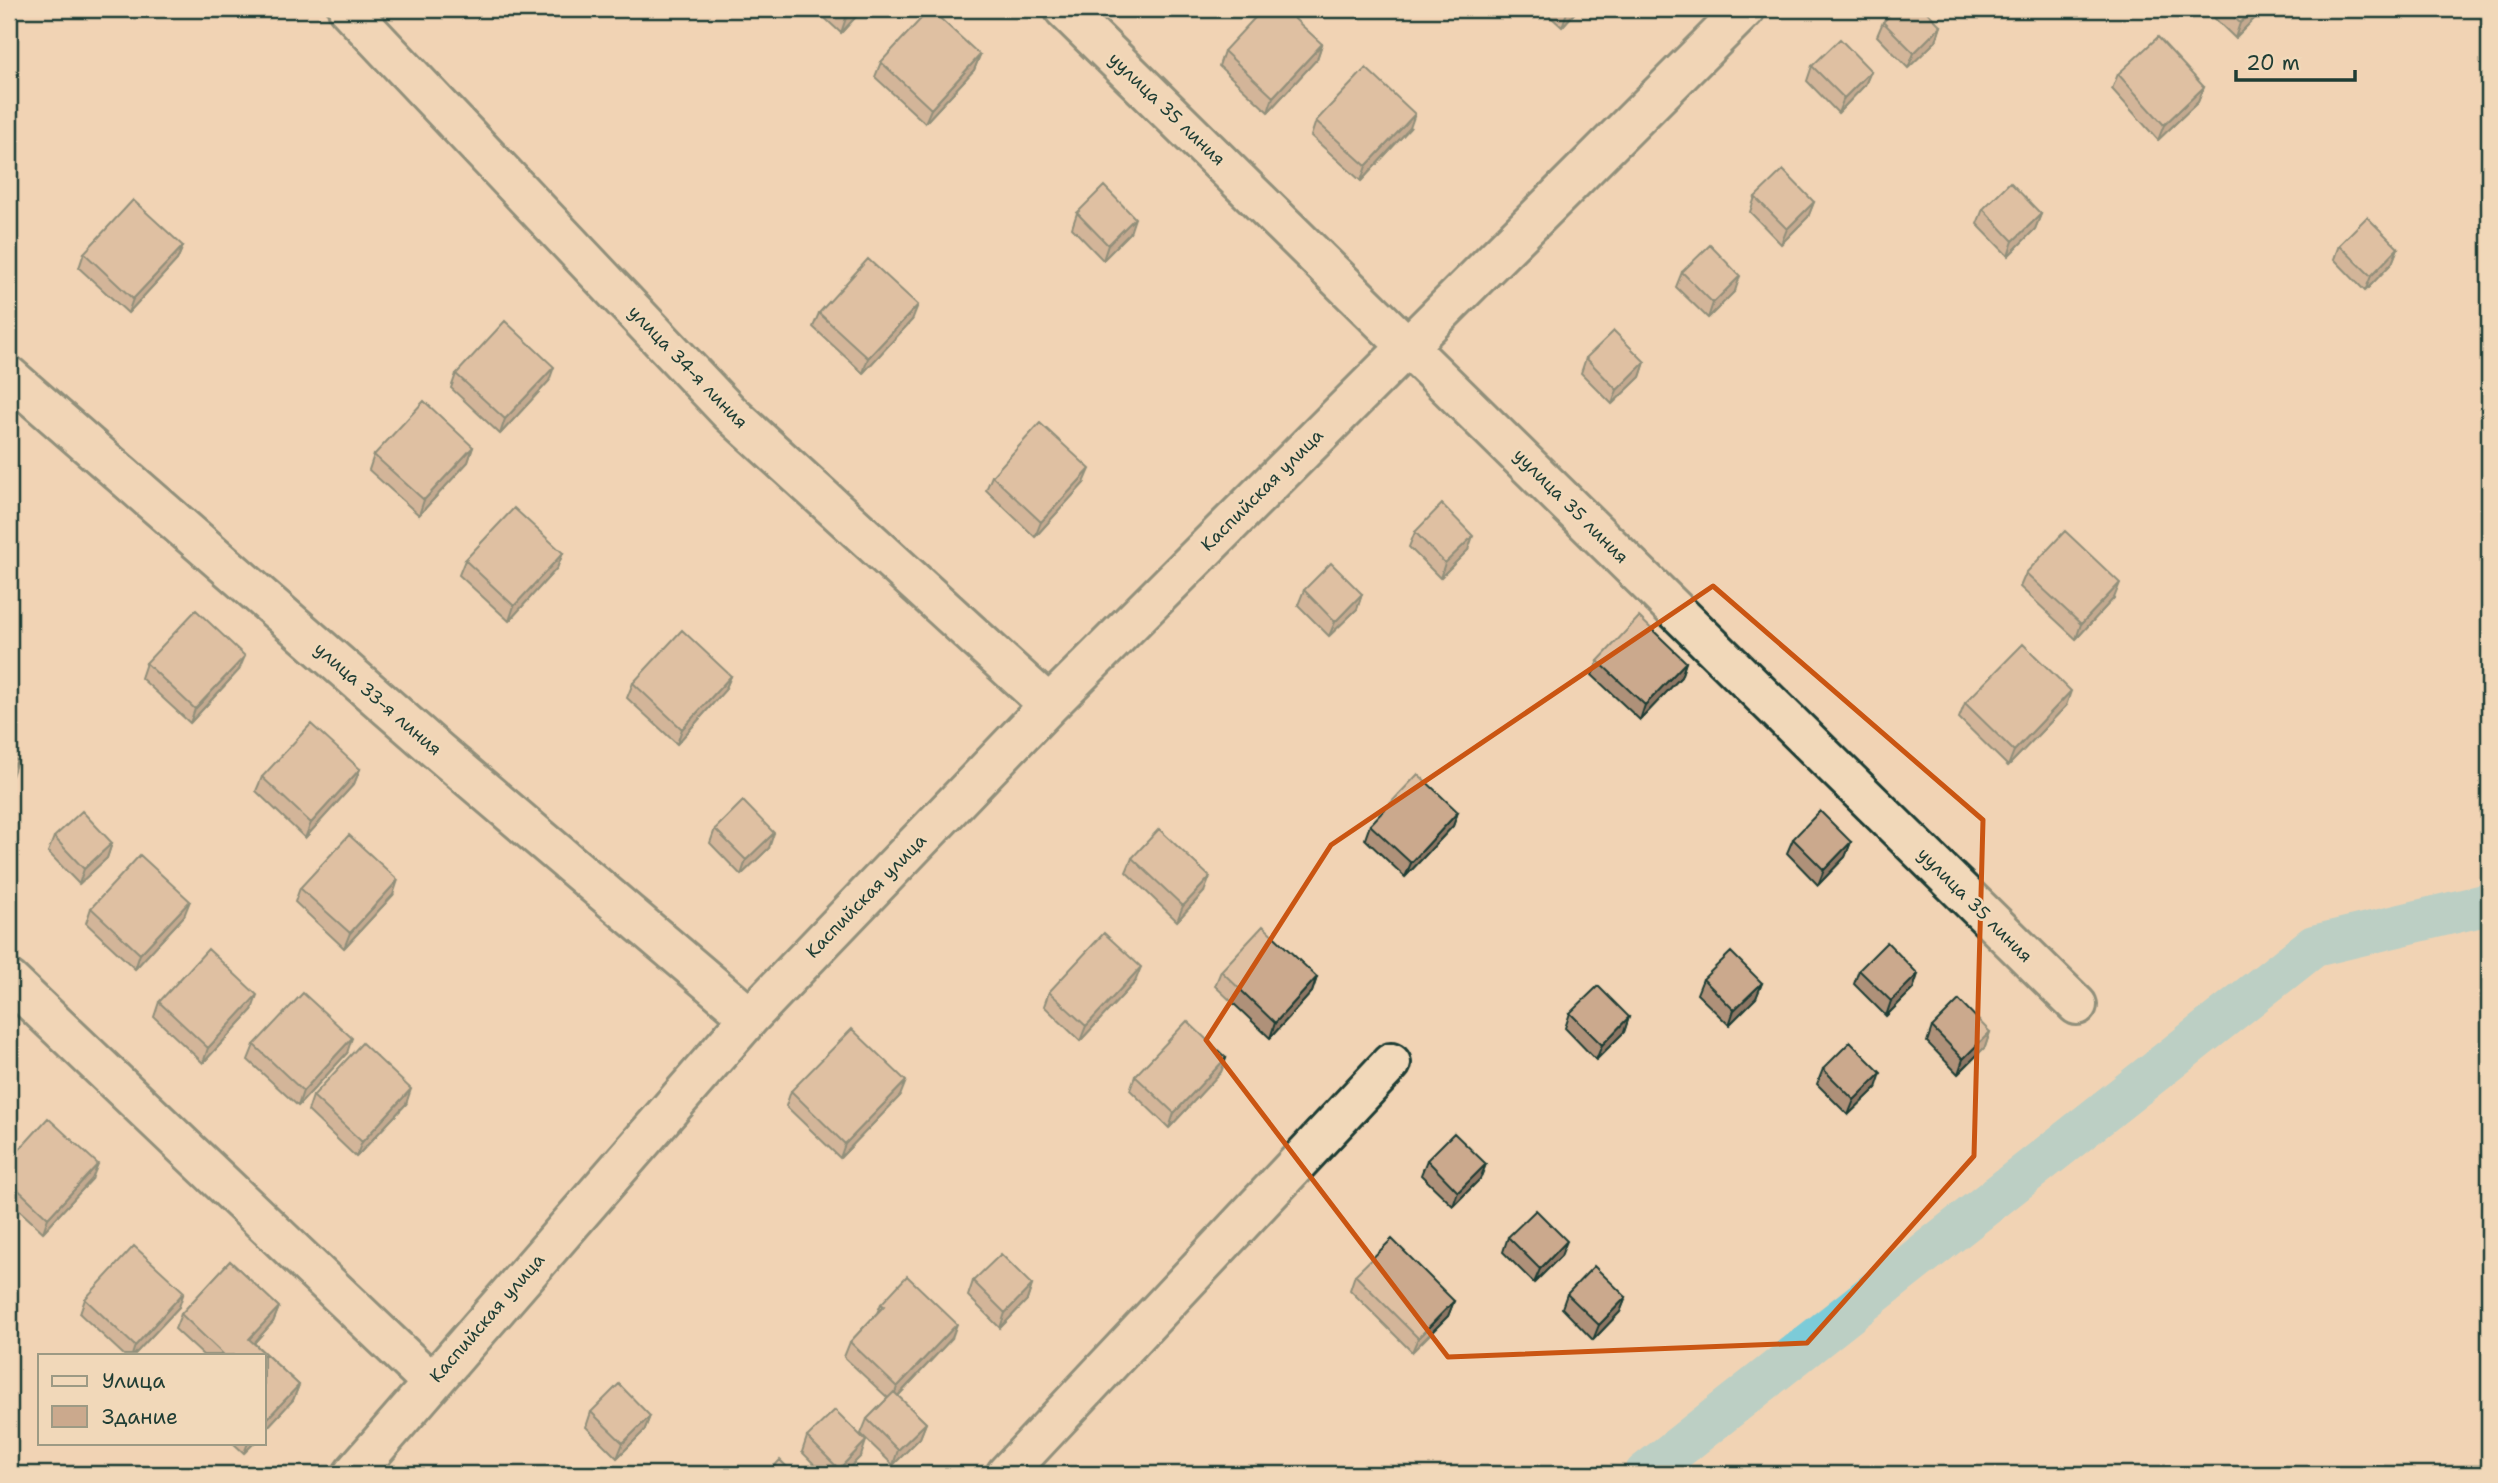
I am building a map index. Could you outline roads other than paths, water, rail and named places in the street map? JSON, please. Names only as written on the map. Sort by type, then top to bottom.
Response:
[{"type":"street","name":"улица 34-я линия","points":[[348,9],[729,412],[1049,705]]},
{"type":"street","name":"уулица 35 линия","points":[[1064,9],[2077,1005]]},
{"type":"street","name":"Каспийская улица","points":[[352,1474],[750,1017],[1049,705],[1407,344],[1745,9]]},
{"type":"street","name":"улица 33-я линия","points":[[9,376],[439,752],[750,1017]]},
{"type":"street","points":[[9,980],[431,1382]]},
{"type":"street","points":[[1006,1474],[1391,1063]]},
{"type":"waterway","points":[[1645,1474],[2314,946],[2489,904]]}]
